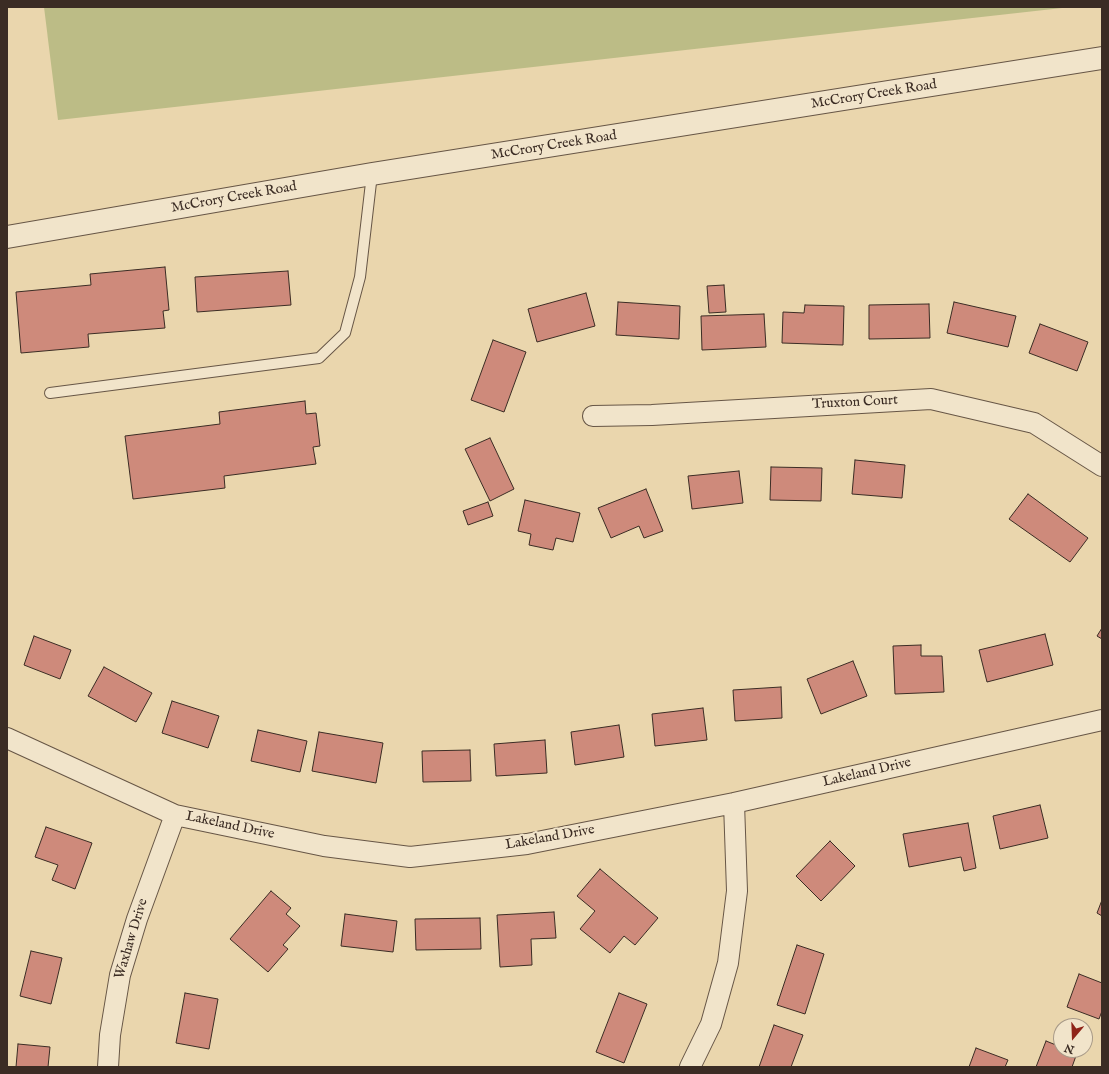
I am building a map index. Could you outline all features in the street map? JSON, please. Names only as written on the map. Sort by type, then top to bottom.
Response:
[{"type":"street","name":"McCrory Creek Road","points":[[7,237],[372,174],[1102,58]]},
{"type":"street","name":"Truxton Court","points":[[594,416],[660,415],[931,399],[1034,423],[1102,466]]},
{"type":"street","name":"Lakeland Drive","points":[[7,738],[175,815],[324,846],[410,857],[527,844],[734,803],[1102,720]]},
{"type":"street","points":[[690,1067],[710,1024],[728,963],[737,891],[734,803]]},
{"type":"street","name":"Waxhaw Drive","points":[[108,1067],[110,1035],[120,975],[137,919],[175,815]]},
{"type":"lane","points":[[50,393],[319,358],[345,333],[360,277],[372,174]]},
{"type":"green space","points":[[44,7],[1071,7],[58,120]]},
{"type":"building","points":[[165,267],[169,310],[163,311],[165,328],[88,334],[89,347],[21,353],[16,292],[91,285],[90,274]]},
{"type":"building","points":[[288,271],[291,305],[197,312],[195,277]]},
{"type":"building","points":[[724,285],[726,312],[709,313],[707,286]]},
{"type":"building","points":[[586,293],[595,326],[537,342],[528,309]]},
{"type":"building","points":[[618,302],[680,306],[679,339],[616,335]]},
{"type":"building","points":[[954,302],[1016,316],[1008,347],[947,333]]},
{"type":"building","points":[[929,304],[930,338],[869,339],[869,305]]},
{"type":"building","points":[[805,305],[844,306],[843,345],[782,343],[783,312],[804,313]]},
{"type":"building","points":[[764,314],[766,347],[702,350],[701,316]]},
{"type":"building","points":[[1040,324],[1088,342],[1077,371],[1029,353]]},
{"type":"building","points":[[493,340],[526,352],[504,412],[471,400]]},
{"type":"building","points":[[305,401],[306,414],[316,413],[320,446],[313,447],[316,464],[224,476],[225,488],[133,499],[125,436],[220,424],[219,412]]},
{"type":"building","points":[[490,438],[514,489],[490,501],[465,449]]},
{"type":"building","points":[[855,460],[905,465],[902,498],[852,494]]},
{"type":"building","points":[[771,467],[822,468],[821,501],[770,500]]},
{"type":"building","points":[[739,471],[743,503],[692,509],[688,476]]},
{"type":"building","points":[[646,489],[663,531],[644,538],[639,526],[611,538],[598,508]]},
{"type":"building","points":[[1028,494],[1088,538],[1070,562],[1009,519]]},
{"type":"building","points":[[525,500],[580,513],[573,542],[556,538],[553,550],[529,545],[531,534],[518,531]]},
{"type":"building","points":[[488,502],[493,516],[468,525],[463,511]]},
{"type":"building","points":[[1102,628],[1102,639],[1097,636]]},
{"type":"building","points":[[1045,634],[1053,665],[987,682],[979,650]]},
{"type":"building","points":[[34,636],[71,650],[60,679],[24,665]]},
{"type":"building","points":[[921,645],[921,656],[942,656],[944,692],[895,694],[893,646]]},
{"type":"building","points":[[853,661],[867,696],[821,714],[807,679]]},
{"type":"building","points":[[104,667],[152,693],[136,722],[88,696]]},
{"type":"building","points":[[781,687],[782,718],[735,721],[733,690]]},
{"type":"building","points":[[172,701],[219,716],[208,748],[162,733]]},
{"type":"building","points":[[703,708],[707,740],[655,746],[652,714]]},
{"type":"building","points":[[619,725],[624,757],[575,765],[571,732]]},
{"type":"building","points":[[258,730],[307,741],[300,772],[251,761]]},
{"type":"building","points":[[319,732],[383,743],[376,783],[312,771]]},
{"type":"building","points":[[545,740],[547,773],[496,776],[494,744]]},
{"type":"building","points":[[470,750],[471,781],[423,782],[422,751]]},
{"type":"building","points":[[1040,805],[1048,838],[1000,849],[993,816]]},
{"type":"building","points":[[968,823],[976,868],[964,871],[961,857],[909,867],[903,834]]},
{"type":"building","points":[[46,827],[92,843],[75,889],[52,880],[58,865],[35,857]]},
{"type":"building","points":[[830,841],[855,866],[821,901],[796,876]]},
{"type":"building","points":[[600,869],[658,918],[635,945],[624,936],[610,953],[580,929],[595,911],[577,896]]},
{"type":"building","points":[[271,891],[291,908],[286,914],[300,926],[283,945],[288,949],[268,972],[230,939]]},
{"type":"building","points":[[1102,900],[1102,916],[1097,913]]},
{"type":"building","points":[[554,912],[556,938],[531,939],[532,965],[500,967],[497,915]]},
{"type":"building","points":[[345,914],[397,921],[393,952],[341,946]]},
{"type":"building","points":[[480,918],[481,949],[416,950],[415,919]]},
{"type":"building","points":[[797,945],[824,954],[805,1014],[777,1005]]},
{"type":"building","points":[[31,951],[62,958],[51,1004],[20,996]]},
{"type":"building","points":[[1079,974],[1102,983],[1102,1011],[1099,1019],[1067,1007]]},
{"type":"building","points":[[185,993],[218,999],[209,1049],[176,1043]]},
{"type":"building","points":[[619,993],[647,1004],[624,1063],[596,1052]]},
{"type":"building","points":[[774,1025],[803,1035],[791,1067],[759,1067]]},
{"type":"building","points":[[1046,1041],[1053,1044],[1053,1058],[1075,1058],[1072,1067],[1036,1067]]},
{"type":"building","points":[[18,1044],[50,1047],[48,1067],[16,1067]]},
{"type":"building","points":[[976,1048],[1008,1060],[1005,1067],[969,1067]]}]
